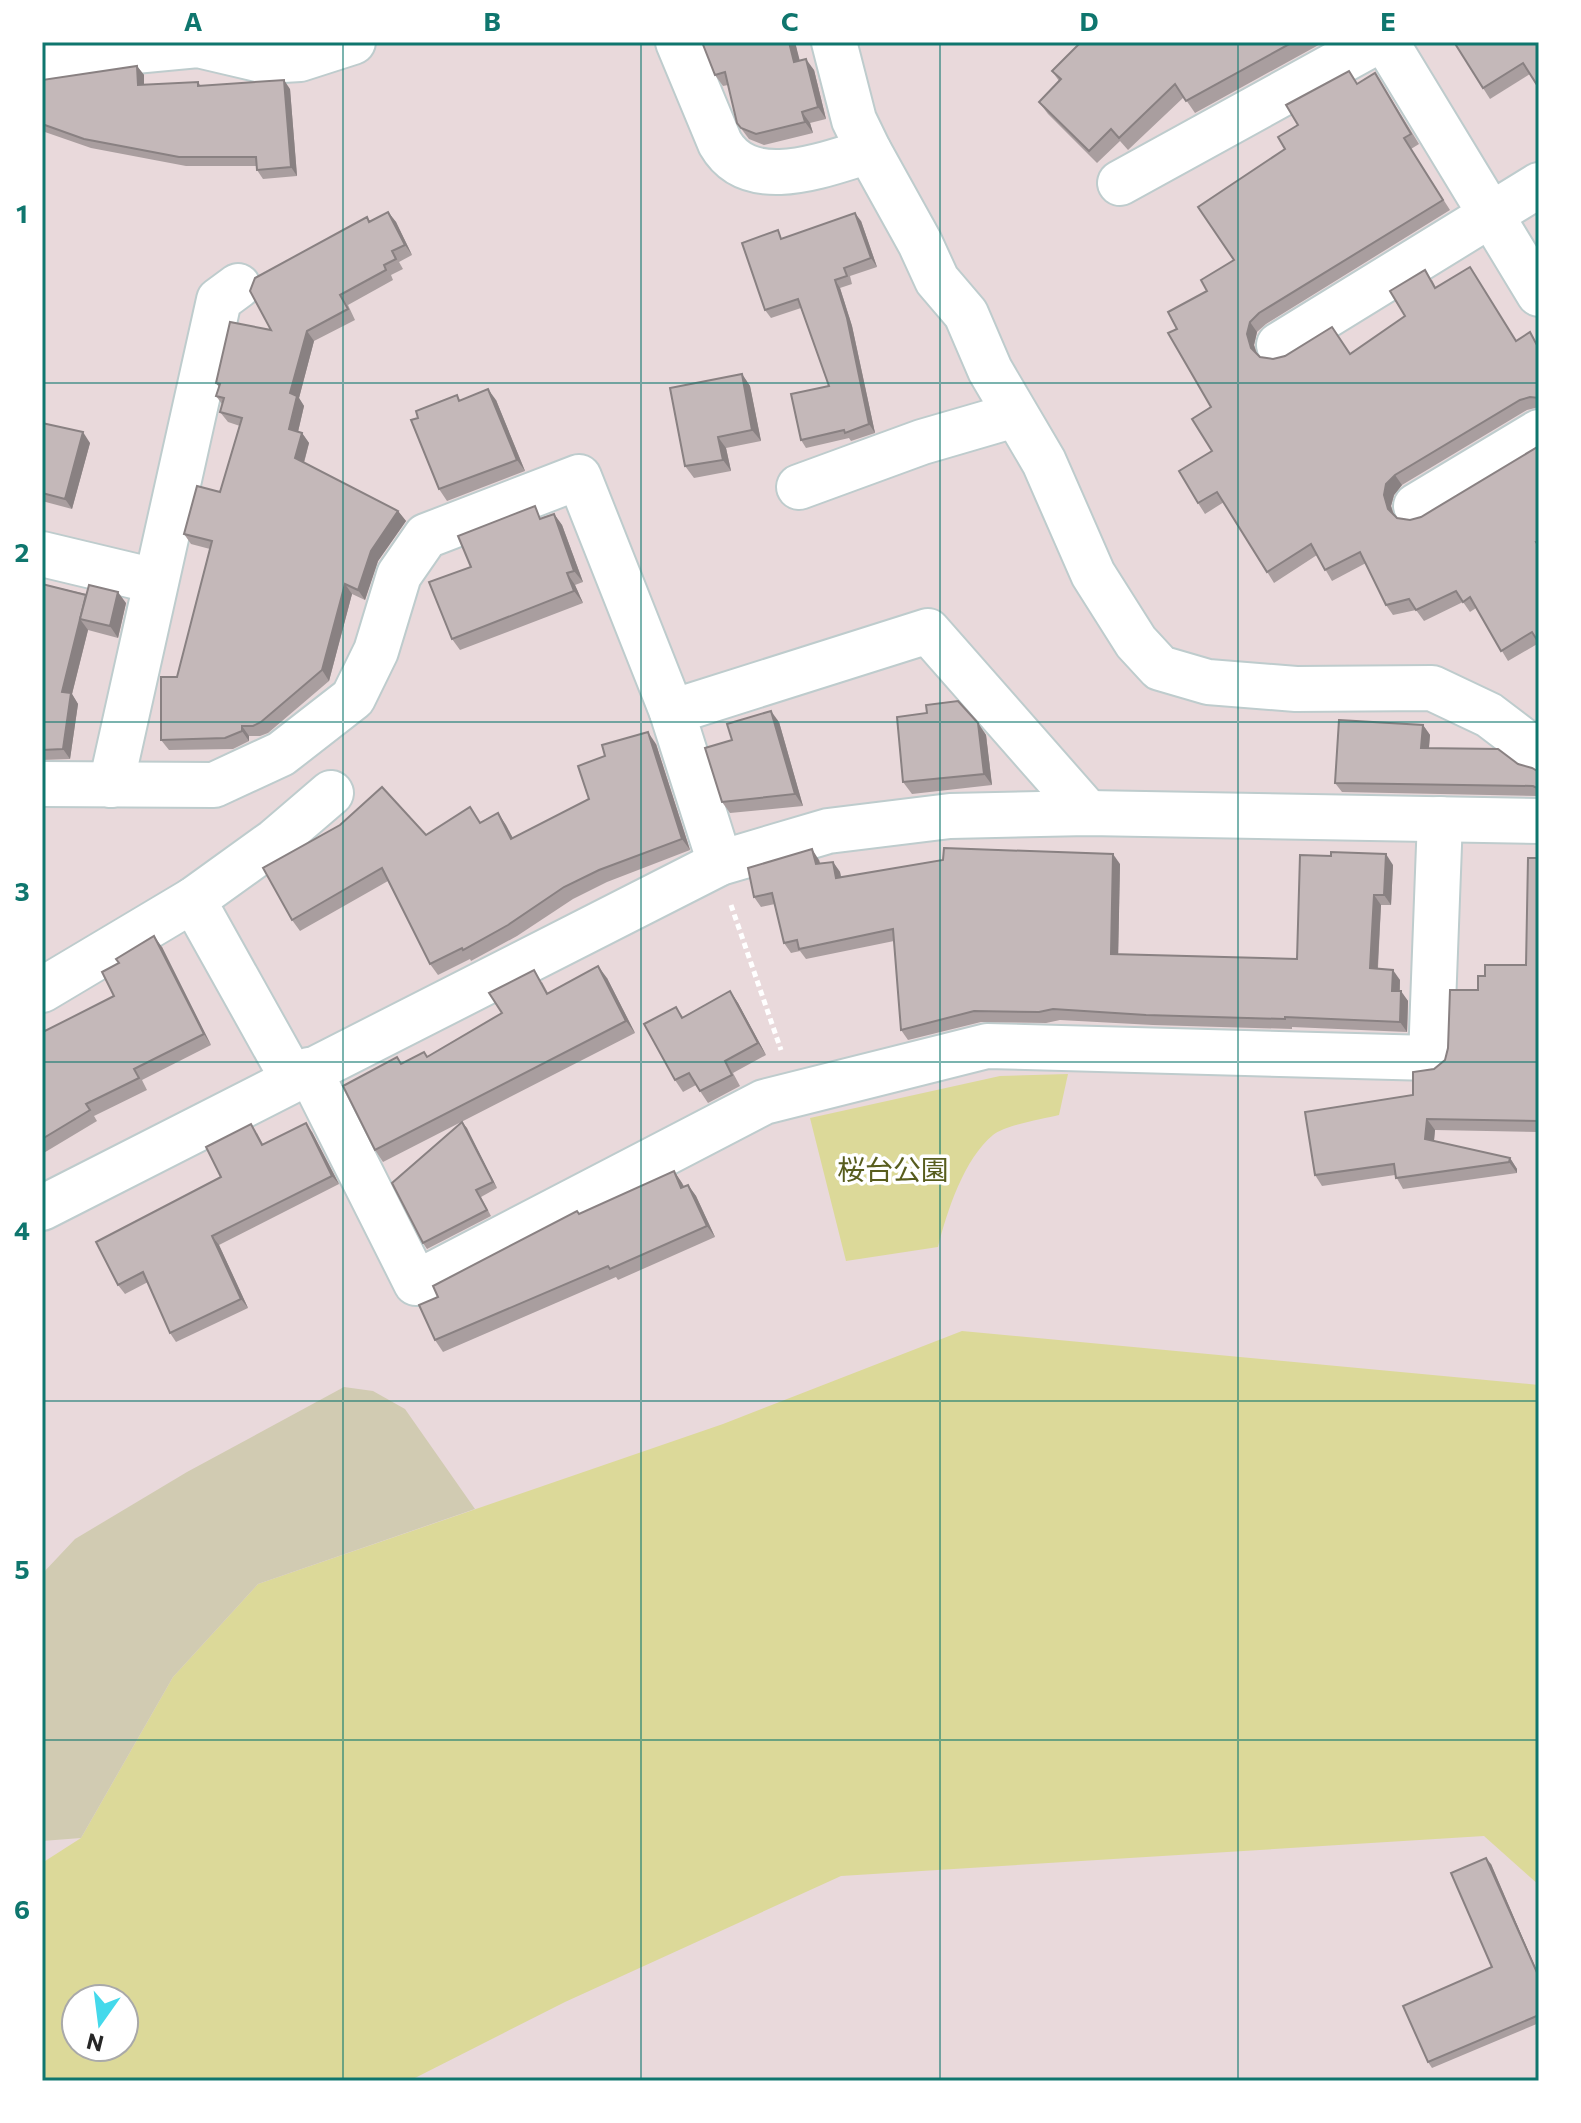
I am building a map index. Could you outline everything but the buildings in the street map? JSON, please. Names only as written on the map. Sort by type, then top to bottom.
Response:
[{"type":"street","points":[[42,65],[103,54],[198,45],[266,61],[300,59],[353,42]]},
{"type":"street","points":[[678,42],[720,143],[727,156],[738,163],[754,170],[804,170],[869,151]]},
{"type":"street","points":[[834,42],[854,120],[869,151],[937,280],[966,314],[990,370],[1044,462],[1093,574],[1136,642],[1160,668],[1208,682],[1296,689],[1432,688],[1489,715],[1539,753]]},
{"type":"street","points":[[1120,183],[1376,42]]},
{"type":"street","points":[[1386,42],[1539,294]]},
{"type":"street","points":[[1279,345],[1539,185]]},
{"type":"street","points":[[111,785],[219,300],[238,286]]},
{"type":"street","points":[[799,487],[922,442],[1015,415]]},
{"type":"street","points":[[1416,506],[1539,432]]},
{"type":"street","points":[[42,784],[214,785],[281,754],[353,698],[376,651],[399,575],[426,536],[579,477],[672,712],[718,864]]},
{"type":"street","points":[[42,554],[155,581]]},
{"type":"street","points":[[672,712],[928,631],[1088,813]]},
{"type":"street","points":[[42,990],[193,900],[275,841],[331,793]]},
{"type":"street","points":[[42,1208],[718,864],[828,831],[950,816],[1088,813],[1539,821]]},
{"type":"street","points":[[193,900],[301,1075],[416,1283],[764,1102],[987,1046],[1431,1058],[1440,819]]},
{"type":"path","points":[[718,864],[796,1093]]},
{"type":"green space","name":"桜台公園","points":[[1068,1074],[1059,1115],[1006,1128],[993,1135],[973,1158],[958,1186],[938,1247],[846,1261],[810,1118],[1000,1076]]},
{"type":"green space","points":[[962,1331],[1539,1385],[1539,1885],[1484,1836],[841,1876],[565,2002],[409,2081],[42,2081],[42,1863],[81,1838],[173,1677],[258,1584],[723,1424]]},
{"type":"shaded area","points":[[344,1387],[373,1391],[405,1409],[475,1509],[258,1584],[173,1677],[81,1838],[42,1841],[42,1574],[75,1539],[187,1472]]}]
